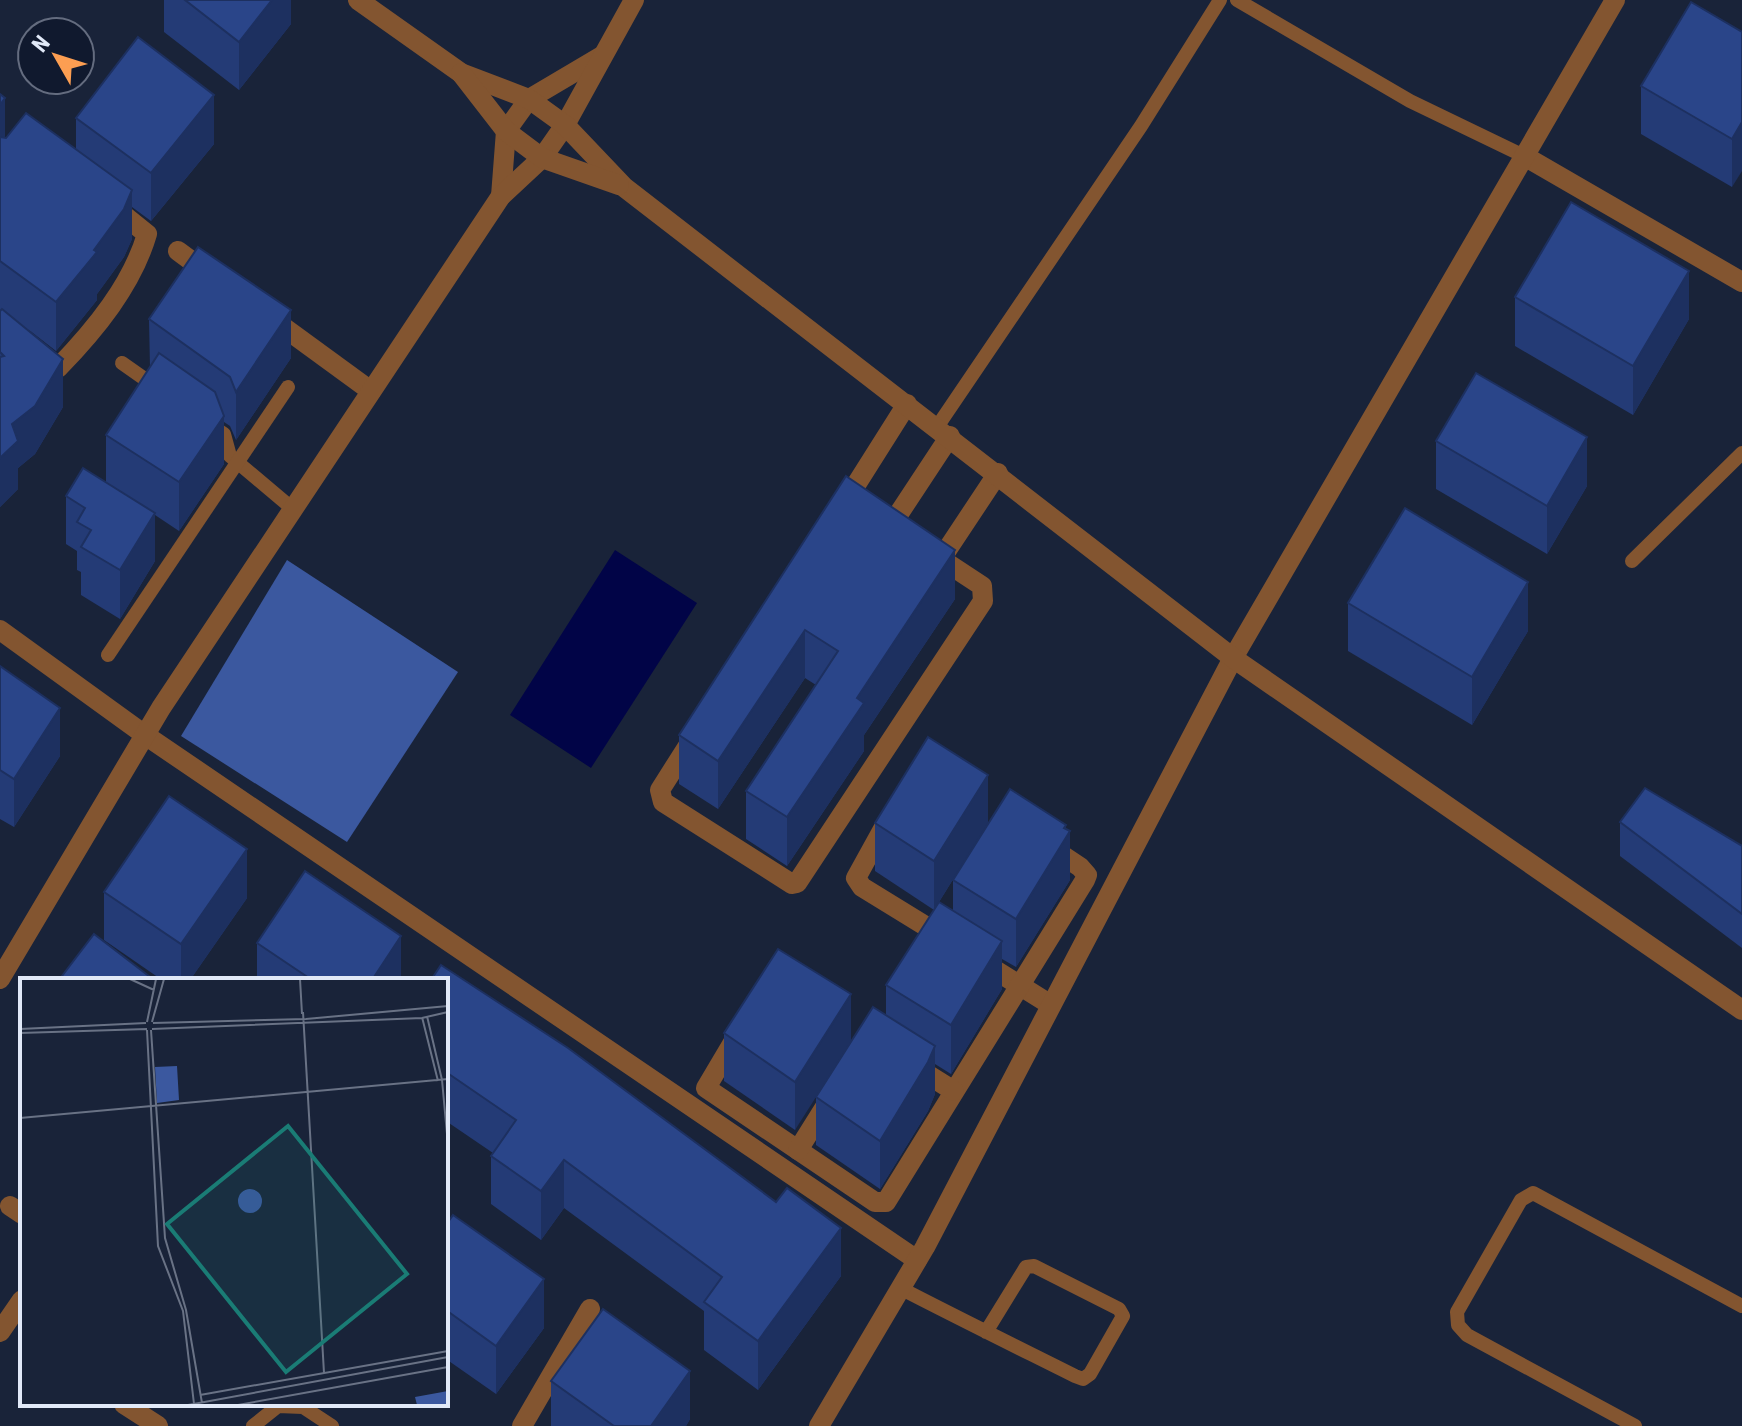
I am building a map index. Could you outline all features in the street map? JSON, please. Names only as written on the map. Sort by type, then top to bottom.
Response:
[{"type":"street","points":[[358,0],[461,73],[529,99],[565,125],[624,187],[998,473],[1233,658],[1742,1010]]},
{"type":"street","points":[[2,972],[145,735],[371,391],[501,196],[542,158],[565,125],[634,0]]},
{"type":"street","points":[[819,1426],[917,1260],[1233,658],[1615,0]]},
{"type":"street","points":[[501,196],[506,131],[529,99],[600,57]]},
{"type":"street","points":[[461,73],[506,131],[542,158],[624,187]]},
{"type":"street","points":[[1524,156],[1742,282]]},
{"type":"street","points":[[0,338],[38,363],[58,368],[88,337],[138,263],[147,234],[92,192]]},
{"type":"street","points":[[178,251],[229,288]]},
{"type":"street","points":[[255,307],[371,391]]},
{"type":"street","points":[[907,404],[842,506],[896,531],[943,431]]},
{"type":"street","points":[[705,720],[660,790],[663,802],[792,884],[797,883],[983,601],[982,586],[935,555],[998,473]]},
{"type":"street","points":[[0,630],[145,735],[917,1260]]},
{"type":"street","points":[[902,798],[856,878],[862,887],[1051,1005]]},
{"type":"street","points":[[751,1013],[706,1088],[875,1202],[886,1202],[1087,875],[1080,867],[1031,835]]},
{"type":"street","points":[[894,1053],[954,1091]]},
{"type":"street","points":[[798,1150],[838,1088]]},
{"type":"street","points":[[20,1303],[1,1327],[20,1337]]},
{"type":"street","points":[[522,1426],[590,1309]]},
{"type":"street","points":[[127,1406],[158,1426]]},
{"type":"lane","points":[[943,431],[1220,0]]},
{"type":"lane","points":[[1237,0],[1410,101],[1524,156]]},
{"type":"lane","points":[[122,363],[173,398]]},
{"type":"lane","points":[[108,655],[288,387]]},
{"type":"lane","points":[[199,416],[224,434],[230,456],[293,509]]},
{"type":"lane","points":[[1632,561],[1742,453]]},
{"type":"lane","points":[[1635,1426],[1467,1335],[1458,1325],[1457,1312],[1521,1200],[1533,1193],[1742,1306]]},
{"type":"lane","points":[[900,1288],[986,1332],[1083,1379],[1090,1374],[1123,1316],[1119,1309],[1034,1266],[1026,1267],[986,1332]]},
{"type":"lane","points":[[253,1426],[278,1406],[303,1407],[332,1426]]},
{"type":"shaded area","points":[[615,550],[697,603],[591,768],[510,715]]},
{"type":"shaded area","points":[[287,560],[458,672],[347,842],[181,736]]},
{"type":"building","points":[[185,0],[272,0],[239,42]]},
{"type":"building","points":[[1691,2],[1742,32],[1742,122],[1732,139],[1641,86]]},
{"type":"building","points":[[138,37],[214,95],[151,173],[76,118],[96,96]]},
{"type":"building","points":[[26,113],[132,190],[124,209],[94,250],[97,252],[56,302],[0,261],[0,137],[6,138]]},
{"type":"building","points":[[1571,202],[1689,271],[1633,366],[1515,297]]},
{"type":"building","points":[[198,247],[291,310],[236,392],[230,377],[149,319]]},
{"type":"building","points":[[2,309],[63,359],[35,406],[12,424],[18,441],[0,458],[0,357],[4,356],[0,352]]},
{"type":"building","points":[[159,353],[215,392],[224,416],[179,482],[106,435]]},
{"type":"building","points":[[1476,373],[1587,437],[1547,506],[1436,441]]},
{"type":"building","points":[[83,468],[155,513],[120,570],[81,547],[91,530],[77,522],[85,508],[66,496]]},
{"type":"building","points":[[846,476],[955,550],[857,698],[864,703],[787,817],[746,791],[838,651],[805,630],[718,761],[679,735]]},
{"type":"building","points":[[1405,508],[1528,582],[1472,677],[1348,603]]},
{"type":"building","points":[[0,666],[60,708],[14,779],[0,770]]},
{"type":"building","points":[[928,737],[988,775],[934,861],[875,823]]},
{"type":"building","points":[[1645,788],[1742,846],[1742,914],[1620,822]]},
{"type":"building","points":[[1010,789],[1066,825],[1064,828],[1070,831],[1016,919],[953,880]]},
{"type":"building","points":[[169,796],[247,849],[181,944],[104,892]]},
{"type":"building","points":[[305,871],[401,936],[373,978],[309,978],[257,943]]},
{"type":"building","points":[[939,902],[1002,941],[951,1025],[886,985]]},
{"type":"building","points":[[94,934],[151,978],[61,978]]},
{"type":"building","points":[[778,949],[851,994],[795,1082],[724,1033]]},
{"type":"building","points":[[441,965],[568,1048],[776,1202],[787,1188],[841,1228],[758,1341],[704,1302],[722,1277],[564,1160],[541,1191],[491,1156],[516,1120],[448,1073],[448,978],[432,978]]},
{"type":"building","points":[[873,1007],[935,1046],[880,1141],[816,1097]]},
{"type":"building","points":[[453,1215],[544,1279],[496,1346],[448,1311],[448,1222]]},
{"type":"building","points":[[603,1309],[690,1371],[651,1426],[614,1426],[551,1381]]}]
